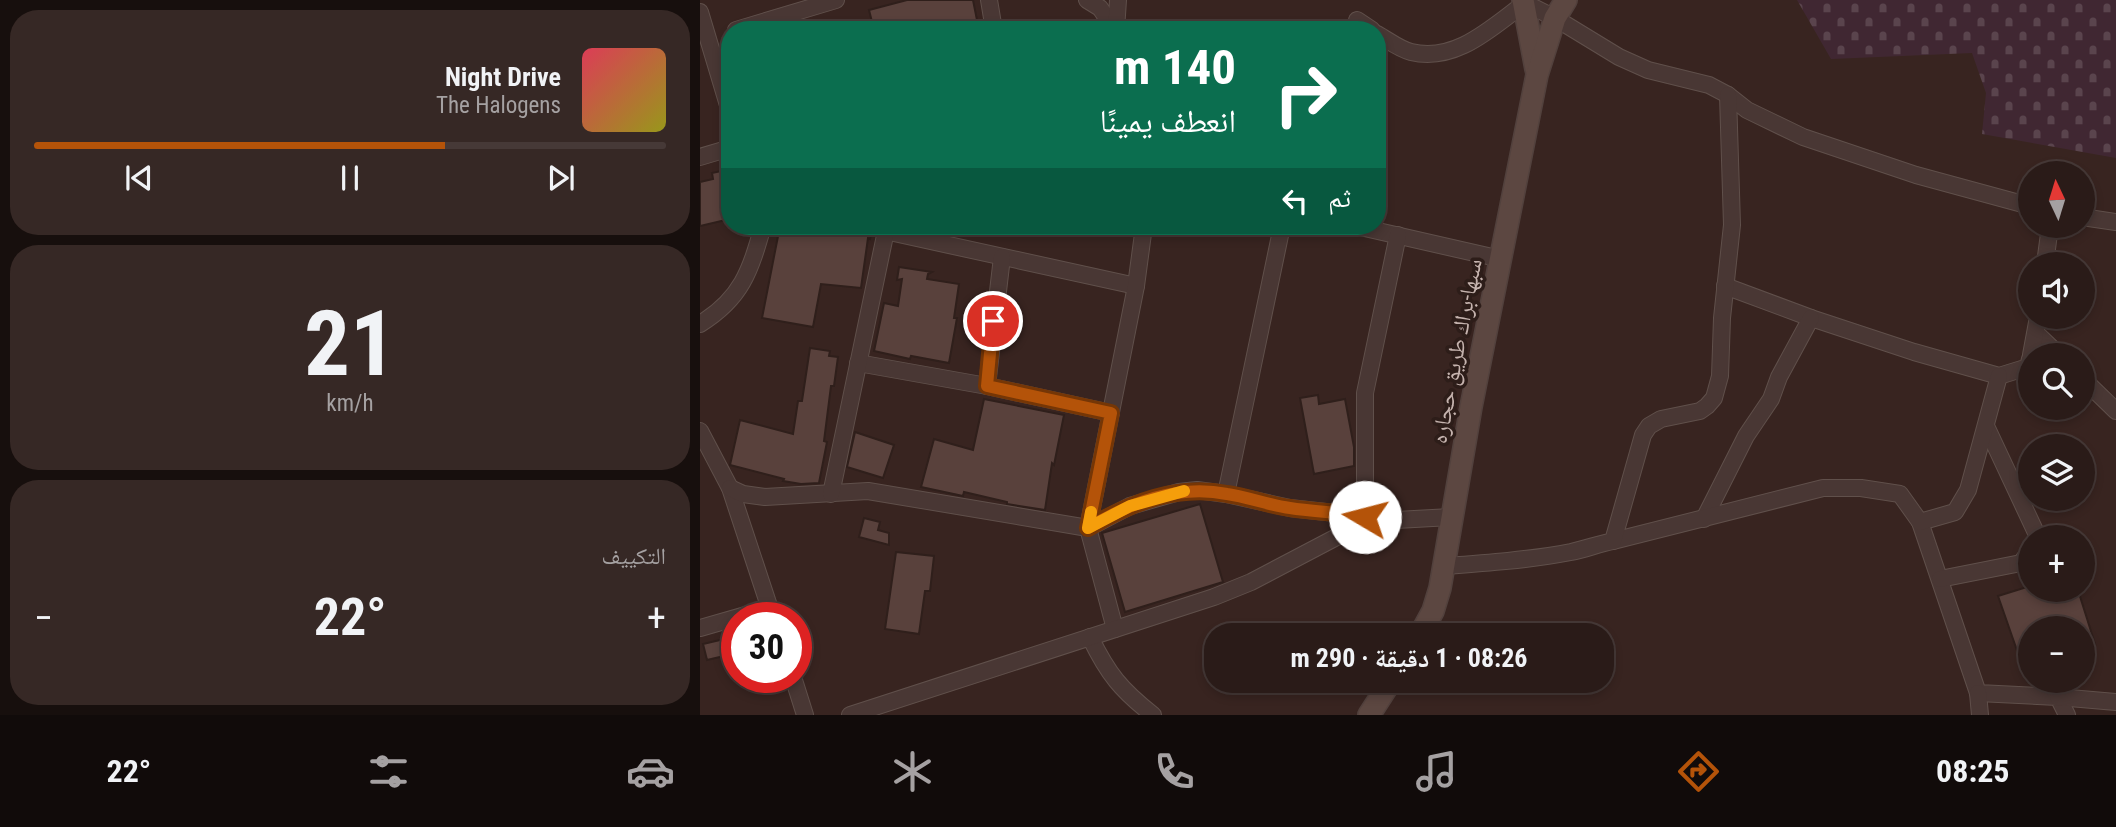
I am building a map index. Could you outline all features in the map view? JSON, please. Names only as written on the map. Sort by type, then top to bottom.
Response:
[{"type":"main road","name":"سبها-براك طريق حجاره","points":[[1524,2],[1537,75]]},
{"type":"main road","name":"سبها-براك طريق حجاره","points":[[1426,623],[1437,599],[1445,566],[1451,517],[1537,75],[1560,9]]},
{"type":"main road","points":[[1369,715],[1383,693]]},
{"type":"street","points":[[766,21],[836,0]]},
{"type":"street","points":[[989,0],[992,21]]},
{"type":"street","points":[[1087,0],[1100,8],[1109,21]]},
{"type":"street","points":[[1116,21],[1118,0]]},
{"type":"street","points":[[1386,39],[1411,52],[1443,53],[1457,50],[1469,43],[1524,2],[1560,9],[1619,57],[1638,66],[1709,85],[1747,110],[1803,137],[1916,175],[2018,203]]},
{"type":"street","points":[[700,12],[704,39],[721,87]]},
{"type":"street","points":[[704,39],[721,34]]},
{"type":"street","points":[[1613,541],[1643,435],[1649,426],[1661,419],[1700,411],[1714,398],[1720,376],[1722,318],[1732,225],[1728,95]]},
{"type":"street","points":[[700,157],[721,151]]},
{"type":"street","points":[[2095,219],[2116,222]]},
{"type":"street","points":[[1386,233],[1500,259]]},
{"type":"street","points":[[700,324],[728,303],[743,285],[760,235]]},
{"type":"street","points":[[831,494],[885,235]]},
{"type":"street","points":[[914,235],[1136,286]]},
{"type":"street","points":[[1115,629],[1088,528],[1136,286],[1143,235]]},
{"type":"street","points":[[1226,494],[1280,235]]},
{"type":"street","points":[[1371,519],[1365,393],[1398,236]]},
{"type":"street","points":[[987,386],[1002,257]]},
{"type":"street","points":[[1725,286],[1914,352],[1999,376],[2018,370]]},
{"type":"street","points":[[1704,519],[1746,436],[1771,399],[1779,377],[1811,318]]},
{"type":"street","points":[[858,363],[987,386],[1111,413]]},
{"type":"street","points":[[1920,522],[1955,512],[1968,490],[1999,376]]},
{"type":"street","points":[[2110,394],[2116,411]]},
{"type":"street","points":[[1986,426],[2032,525]]},
{"type":"street","points":[[700,431],[730,488],[768,602]]},
{"type":"street","points":[[730,488],[743,494],[765,496],[868,491],[1088,528],[1130,506],[1158,497],[1197,490],[1290,508],[1371,519],[1451,517]]},
{"type":"street","points":[[1445,566],[1525,559],[1574,551],[1823,488],[1861,488],[1900,494],[1920,522],[1978,694],[1980,715]]},
{"type":"street","points":[[850,715],[1203,601],[1251,582],[1371,519]]},
{"type":"street","points":[[1940,579],[2018,564]]},
{"type":"street","points":[[700,628],[721,624]]},
{"type":"street","points":[[1090,637],[1104,667],[1124,692],[1153,715]]},
{"type":"street","points":[[798,693],[805,715]]},
{"type":"street","points":[[1978,694],[2116,702]]},
{"type":"street","points":[[2057,697],[2067,715]]},
{"type":"green space","points":[[1797,0],[2116,0],[2116,158],[1982,134],[1986,93],[1972,53],[1831,59]]},
{"type":"building","points":[[907,0],[973,0],[977,21],[872,21],[869,10]]},
{"type":"building","points":[[721,171],[721,221],[700,226],[700,182],[713,179],[712,173]]},
{"type":"building","points":[[778,235],[871,235],[861,288],[821,284],[813,327],[762,318]]},
{"type":"building","points":[[899,267],[932,272],[927,279],[959,284],[954,318],[957,318],[949,363],[911,356],[910,359],[874,351],[884,303],[898,306],[902,279],[897,280]]},
{"type":"building","points":[[810,348],[830,351],[829,356],[838,357],[834,386],[831,386],[824,441],[827,442],[819,483],[783,481],[784,479],[730,465],[740,420],[793,434],[798,401],[802,401]]},
{"type":"building","points":[[1318,395],[1319,404],[1345,399],[1354,447],[1354,466],[1314,474],[1300,398]]},
{"type":"building","points":[[984,399],[1064,415],[1054,465],[1052,463],[1045,510],[1007,504],[964,492],[963,496],[921,487],[934,439],[973,450]]},
{"type":"building","points":[[855,432],[894,445],[883,478],[847,467]]},
{"type":"building","points":[[1200,504],[1223,582],[1125,612],[1102,533]]},
{"type":"building","points":[[864,518],[880,522],[878,530],[889,533],[889,545],[859,537]]},
{"type":"building","points":[[896,552],[934,556],[930,591],[925,591],[919,634],[885,629]]},
{"type":"building","points":[[2018,590],[2018,602],[2082,602],[2086,616],[2018,616],[2018,653],[1998,596]]},
{"type":"building","points":[[721,640],[721,657],[707,660],[703,644]]},
{"type":"slow traffic","points":[[1091,512],[1088,528],[1130,506],[1184,491]]},
{"type":"route","points":[[993,321],[987,386],[1111,413],[1088,528],[1130,506],[1158,497],[1197,490],[1290,508],[1365,517]]}]
